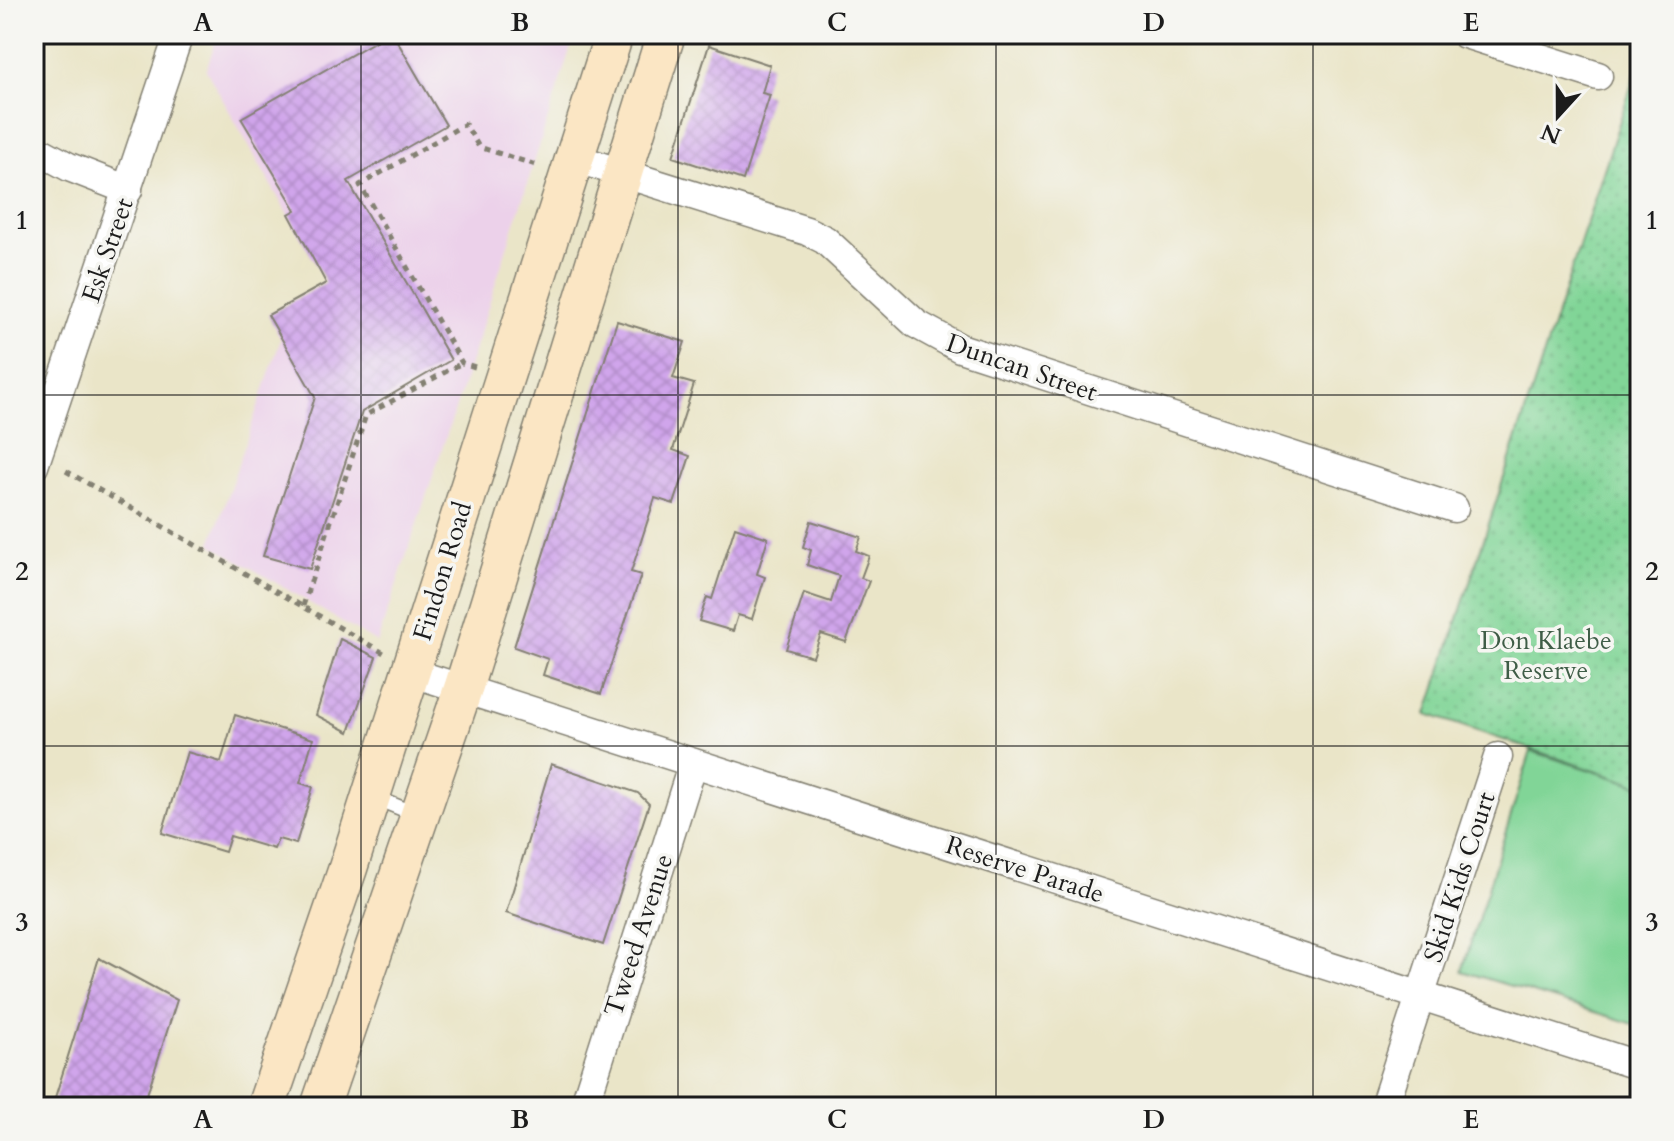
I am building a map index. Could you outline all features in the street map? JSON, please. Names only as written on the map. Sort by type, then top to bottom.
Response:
[{"type":"main road","name":"Findon Road","points":[[266,1107],[371,795],[399,664],[559,162],[614,34]]},
{"type":"main road","points":[[320,1107],[463,689],[666,34]]},
{"type":"street","name":"Esk Street","points":[[34,466],[179,34]]},
{"type":"street","points":[[1465,34],[1598,76]]},
{"type":"street","points":[[34,148],[69,167],[128,190]]},
{"type":"street","name":"Duncan Street","points":[[559,162],[622,173],[807,231],[825,240],[916,324],[960,348],[1454,508]]},
{"type":"street","name":"Reserve Parade","points":[[399,664],[463,689],[1640,1066]]},
{"type":"street","name":"Skid Kids Court","points":[[1384,1107],[1498,757]]},
{"type":"street","name":"Tweed Avenue","points":[[584,1107],[693,763]]},
{"type":"lane","points":[[371,795],[420,816]]},
{"type":"path","points":[[303,606],[366,415],[462,363],[360,185],[465,124],[479,147],[559,162]]},
{"type":"path","points":[[66,471],[399,664]]},
{"type":"shaded area","points":[[218,34],[575,34],[377,643],[211,544],[281,339],[268,315],[326,282],[206,70]]},
{"type":"green space","name":"Don Klaebe Reserve","points":[[1640,59],[1640,786],[1427,714]]},
{"type":"green space","points":[[1531,751],[1640,786],[1640,1026],[1462,971]]},
{"type":"building","points":[[388,34],[393,34],[446,125],[348,181],[451,360],[362,412],[310,569],[263,556],[315,397],[268,315],[326,283],[289,214],[296,210],[241,118]]},
{"type":"building","points":[[709,45],[770,65],[762,93],[770,95],[743,180],[673,157]]},
{"type":"building","points":[[617,321],[685,342],[673,378],[694,384],[673,450],[690,456],[674,504],[655,498],[631,572],[641,575],[601,694],[543,675],[548,659],[514,647]]},
{"type":"building","points":[[811,521],[861,537],[856,551],[869,556],[861,578],[869,581],[846,642],[821,634],[813,657],[786,649],[804,593],[831,602],[839,576],[807,565],[811,550],[803,547]]},
{"type":"building","points":[[735,527],[768,538],[757,574],[765,577],[752,619],[738,615],[733,631],[699,621],[707,597],[712,599]]},
{"type":"building","points":[[340,639],[376,657],[349,732],[316,715]]},
{"type":"building","points":[[235,715],[313,739],[300,783],[313,787],[296,844],[278,839],[274,849],[230,836],[225,852],[162,833],[187,752],[221,762]]},
{"type":"building","points":[[551,764],[638,793],[649,804],[603,945],[506,913]]},
{"type":"building","points":[[99,958],[177,1000],[143,1107],[52,1107]]}]
